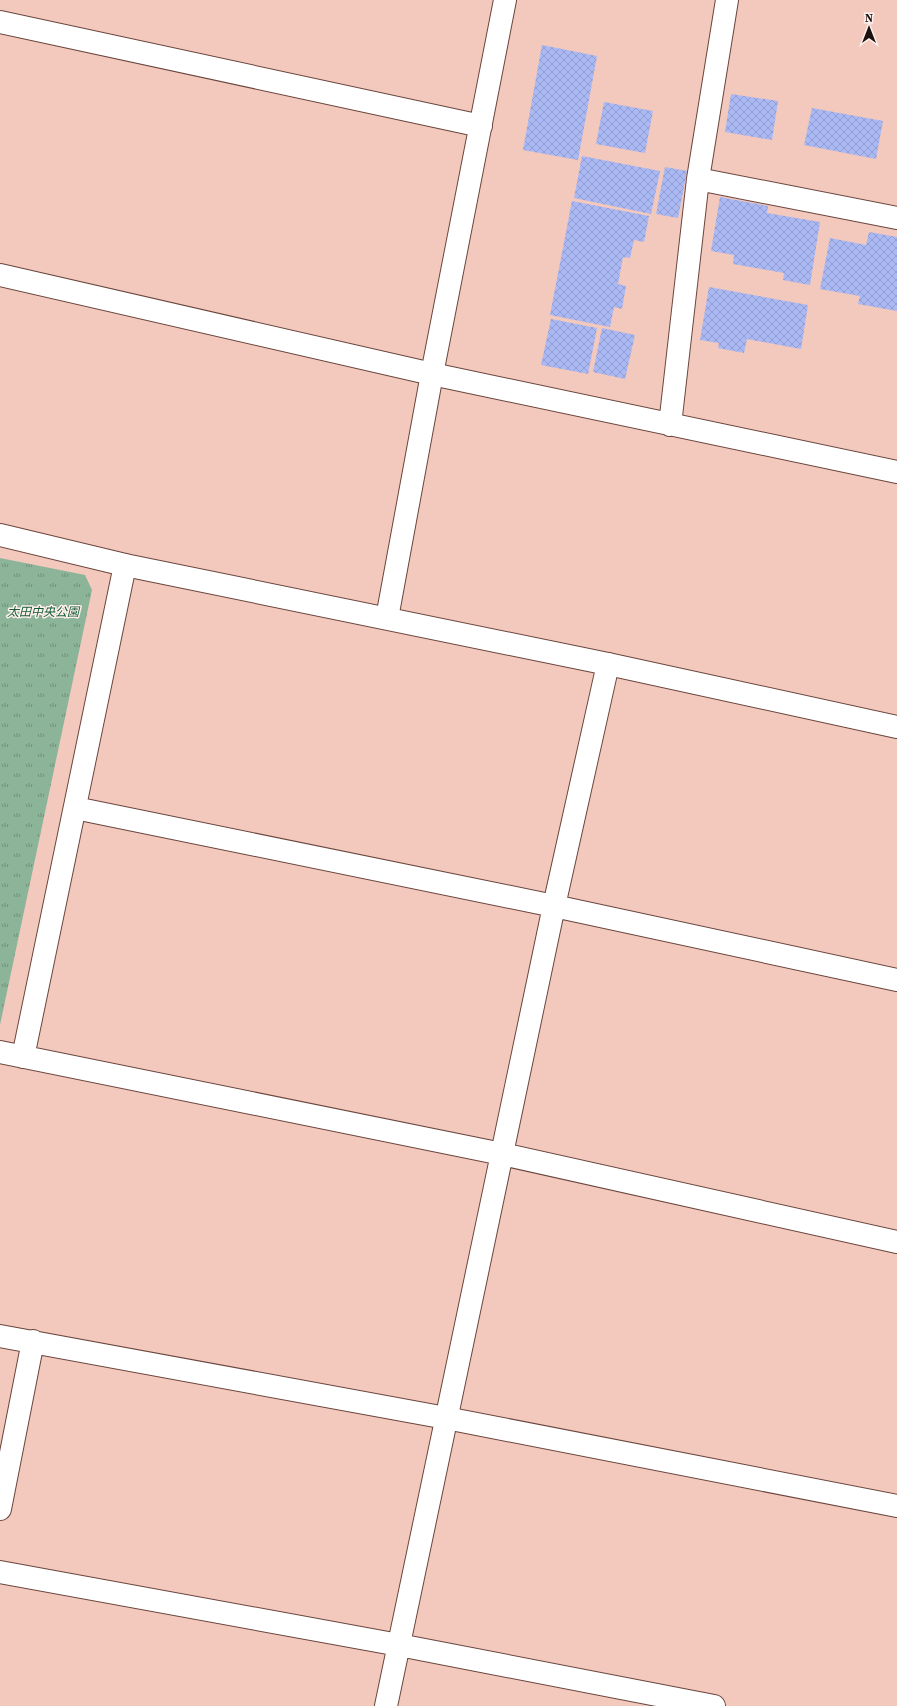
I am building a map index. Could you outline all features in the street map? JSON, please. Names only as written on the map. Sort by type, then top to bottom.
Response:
[{"type":"street","points":[[387,618],[432,374],[505,0]]},
{"type":"street","points":[[670,425],[698,179],[727,0]]},
{"type":"street","points":[[0,22],[481,126]]},
{"type":"street","points":[[698,179],[897,218]]},
{"type":"street","points":[[0,275],[432,374],[897,472]]},
{"type":"street","points":[[0,535],[125,565],[608,664],[897,728]]},
{"type":"street","points":[[23,1057],[125,565]]},
{"type":"street","points":[[386,1706],[554,906],[608,664]]},
{"type":"street","points":[[75,808],[554,906],[897,980]]},
{"type":"street","points":[[0,1052],[502,1154],[897,1242]]},
{"type":"street","points":[[0,1336],[446,1418],[897,1506]]},
{"type":"street","points":[[0,1510],[33,1342]]},
{"type":"street","points":[[0,1572],[399,1645],[714,1706]]},
{"type":"green space","name":"太田中央公園","points":[[0,558],[85,575],[92,590],[0,1025]]},
{"type":"building","points":[[542,45],[597,56],[578,160],[523,150]]},
{"type":"building","points":[[731,94],[778,101],[772,140],[725,132]]},
{"type":"building","points":[[604,102],[653,111],[645,153],[596,144]]},
{"type":"building","points":[[812,108],[883,121],[876,159],[804,145]]},
{"type":"building","points":[[582,156],[660,171],[651,214],[574,198]]},
{"type":"building","points":[[665,167],[687,171],[678,218],[656,214]]},
{"type":"building","points":[[720,197],[768,206],[767,213],[820,222],[810,285],[783,280],[784,273],[733,264],[734,255],[711,251]]},
{"type":"building","points":[[572,201],[649,216],[644,242],[634,240],[630,258],[623,257],[618,284],[626,286],[622,309],[614,307],[610,327],[550,315]]},
{"type":"building","points":[[869,232],[897,237],[897,311],[858,304],[860,296],[820,289],[830,238],[866,245]]},
{"type":"building","points":[[709,287],[808,305],[801,349],[747,339],[744,353],[718,348],[719,343],[700,340]]},
{"type":"building","points":[[551,319],[597,328],[588,374],[541,365]]},
{"type":"building","points":[[602,328],[635,335],[625,379],[593,372]]}]
